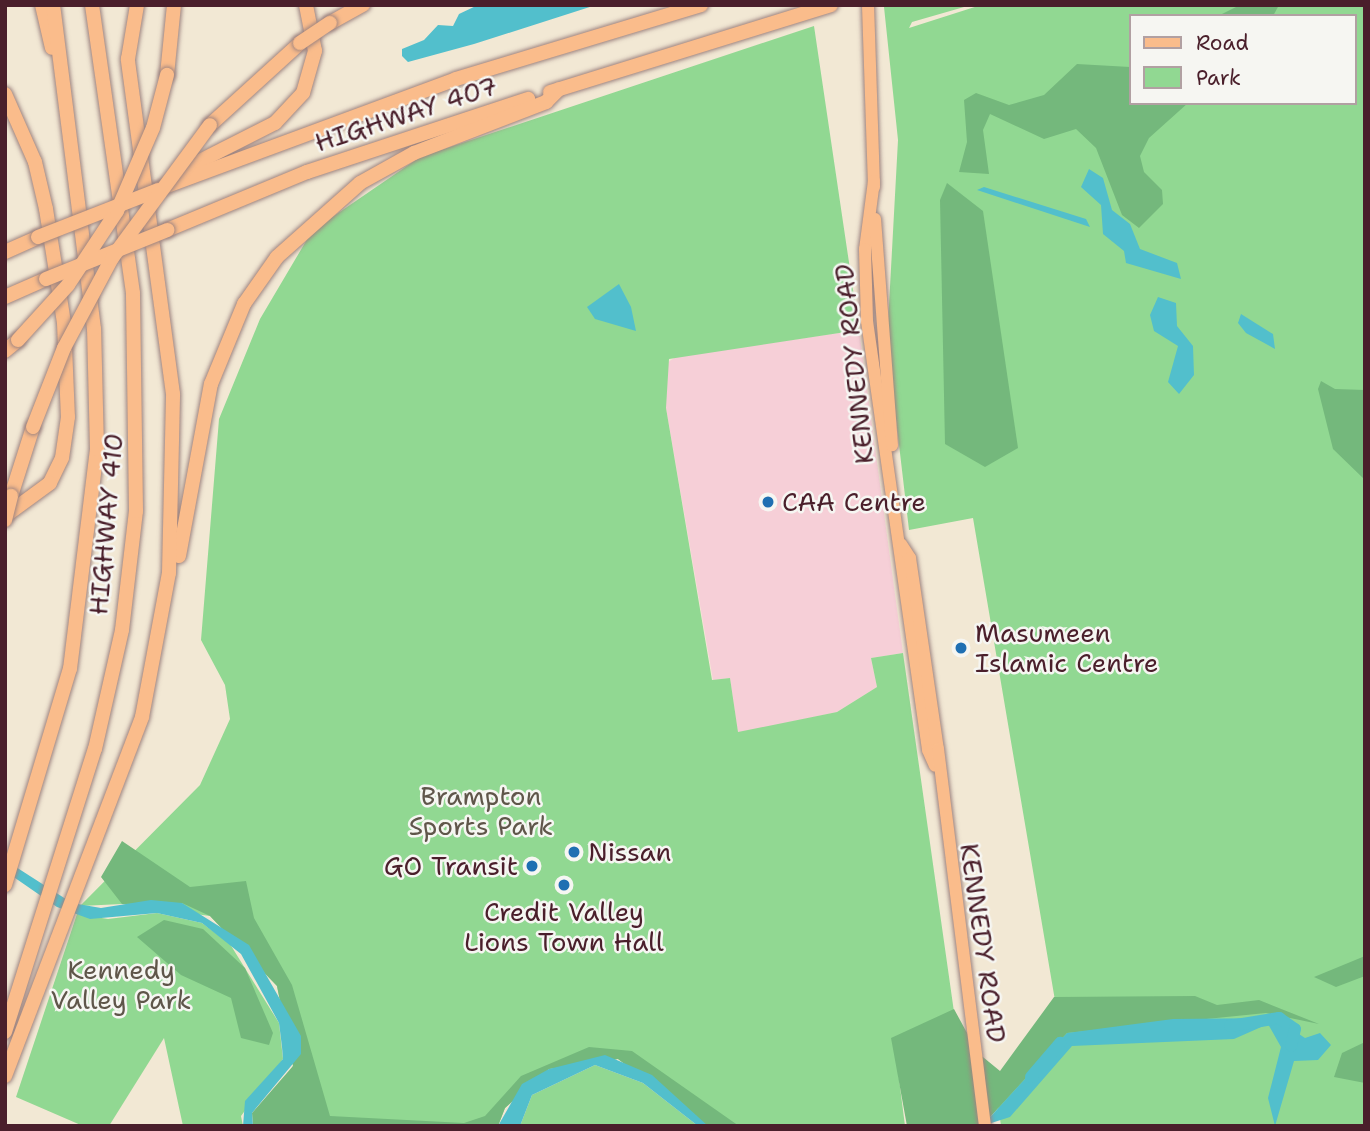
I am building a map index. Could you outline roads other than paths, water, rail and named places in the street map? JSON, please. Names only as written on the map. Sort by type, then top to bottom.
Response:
[{"type":"highway","points":[[42,5],[59,72]]},
{"type":"highway","name":"HIGHWAY 410","points":[[5,886],[70,669],[97,449],[94,329],[59,72],[53,5]]},
{"type":"highway","name":"HIGHWAY 410","points":[[5,1032],[114,671],[136,511],[132,293],[92,5]]},
{"type":"highway","points":[[101,59],[102,5]]},
{"type":"highway","points":[[137,5],[128,59],[176,448],[169,573],[152,677]]},
{"type":"highway","points":[[5,351],[68,285],[117,211],[153,128],[167,75],[174,5]]},
{"type":"highway","points":[[177,183],[196,163],[275,123],[303,93],[315,51],[306,5]]},
{"type":"highway","points":[[5,518],[33,426],[105,270],[210,125],[300,43],[363,5]]},
{"type":"highway","name":"HIGHWAY 407","points":[[5,252],[158,190],[456,79],[701,5]]},
{"type":"highway","name":"HIGHWAY 407","points":[[5,297],[307,172],[559,89],[831,5]]},
{"type":"highway","points":[[5,1076],[130,751],[152,677],[211,384],[260,280],[311,220],[360,183],[414,153],[546,102],[559,89]]},
{"type":"highway","points":[[5,94],[35,162],[46,209],[64,323],[68,417],[62,458],[50,482],[5,518]]},
{"type":"main road","name":"KENNEDY ROAD","points":[[868,7],[874,181],[865,249],[867,321],[901,544],[928,750],[935,766],[985,1126]]},
{"type":"water","points":[[478,5],[596,5],[408,62],[402,56],[402,49],[424,40],[438,25],[453,26],[459,14]]},
{"type":"water","points":[[1089,169],[1103,178],[1112,210],[1130,224],[1140,249],[1177,263],[1181,279],[1126,263],[1124,251],[1103,234],[1101,205],[1081,187]]},
{"type":"water","points":[[984,187],[1086,219],[1090,227],[977,190]]},
{"type":"water","points":[[619,284],[631,307],[636,331],[595,319],[587,307]]},
{"type":"water","points":[[1158,297],[1176,303],[1177,326],[1193,346],[1194,375],[1179,394],[1168,382],[1178,346],[1154,331],[1150,315]]},
{"type":"water","points":[[1241,314],[1273,334],[1275,349],[1246,333],[1238,323]]},
{"type":"water","points":[[5,860],[72,903],[101,908],[151,900],[182,903],[249,945],[301,1036],[301,1054],[252,1113],[253,1126],[243,1126],[245,1101],[283,1059],[279,1023],[241,954],[202,923],[157,913],[90,919],[57,907],[5,871]]},
{"type":"water","points":[[1275,1018],[1305,1038],[1320,1033],[1331,1045],[1318,1060],[1294,1061],[1275,1126],[1268,1098],[1281,1047],[1268,1024],[1234,1039],[1072,1046],[1010,1117],[982,1126],[1067,1033],[1173,1019]]},
{"type":"water","points":[[605,1055],[652,1075],[708,1126],[698,1126],[643,1083],[595,1065],[532,1095],[520,1126],[498,1126],[522,1084],[549,1069]]},
{"type":"waterway","points":[[1230,1026],[1279,1018],[1295,1029],[1291,1046]]},
{"type":"waterway","points":[[1031,1077],[1060,1043]]},
{"type":"place","name":"CAA Centre","points":[[768,502]]},
{"type":"place","name":"Masumeen Islamic Centre","points":[[961,648]]},
{"type":"place","name":"Nissan","points":[[574,852]]},
{"type":"place","name":"GO Transit","points":[[532,866]]},
{"type":"place","name":"Credit Valley Lions Town Hall","points":[[564,885]]},
{"type":"park label","name":"Brampton Sports Park","points":[[481,811]]},
{"type":"park label","name":"Kennedy Valley Park","points":[[121,985]]}]
